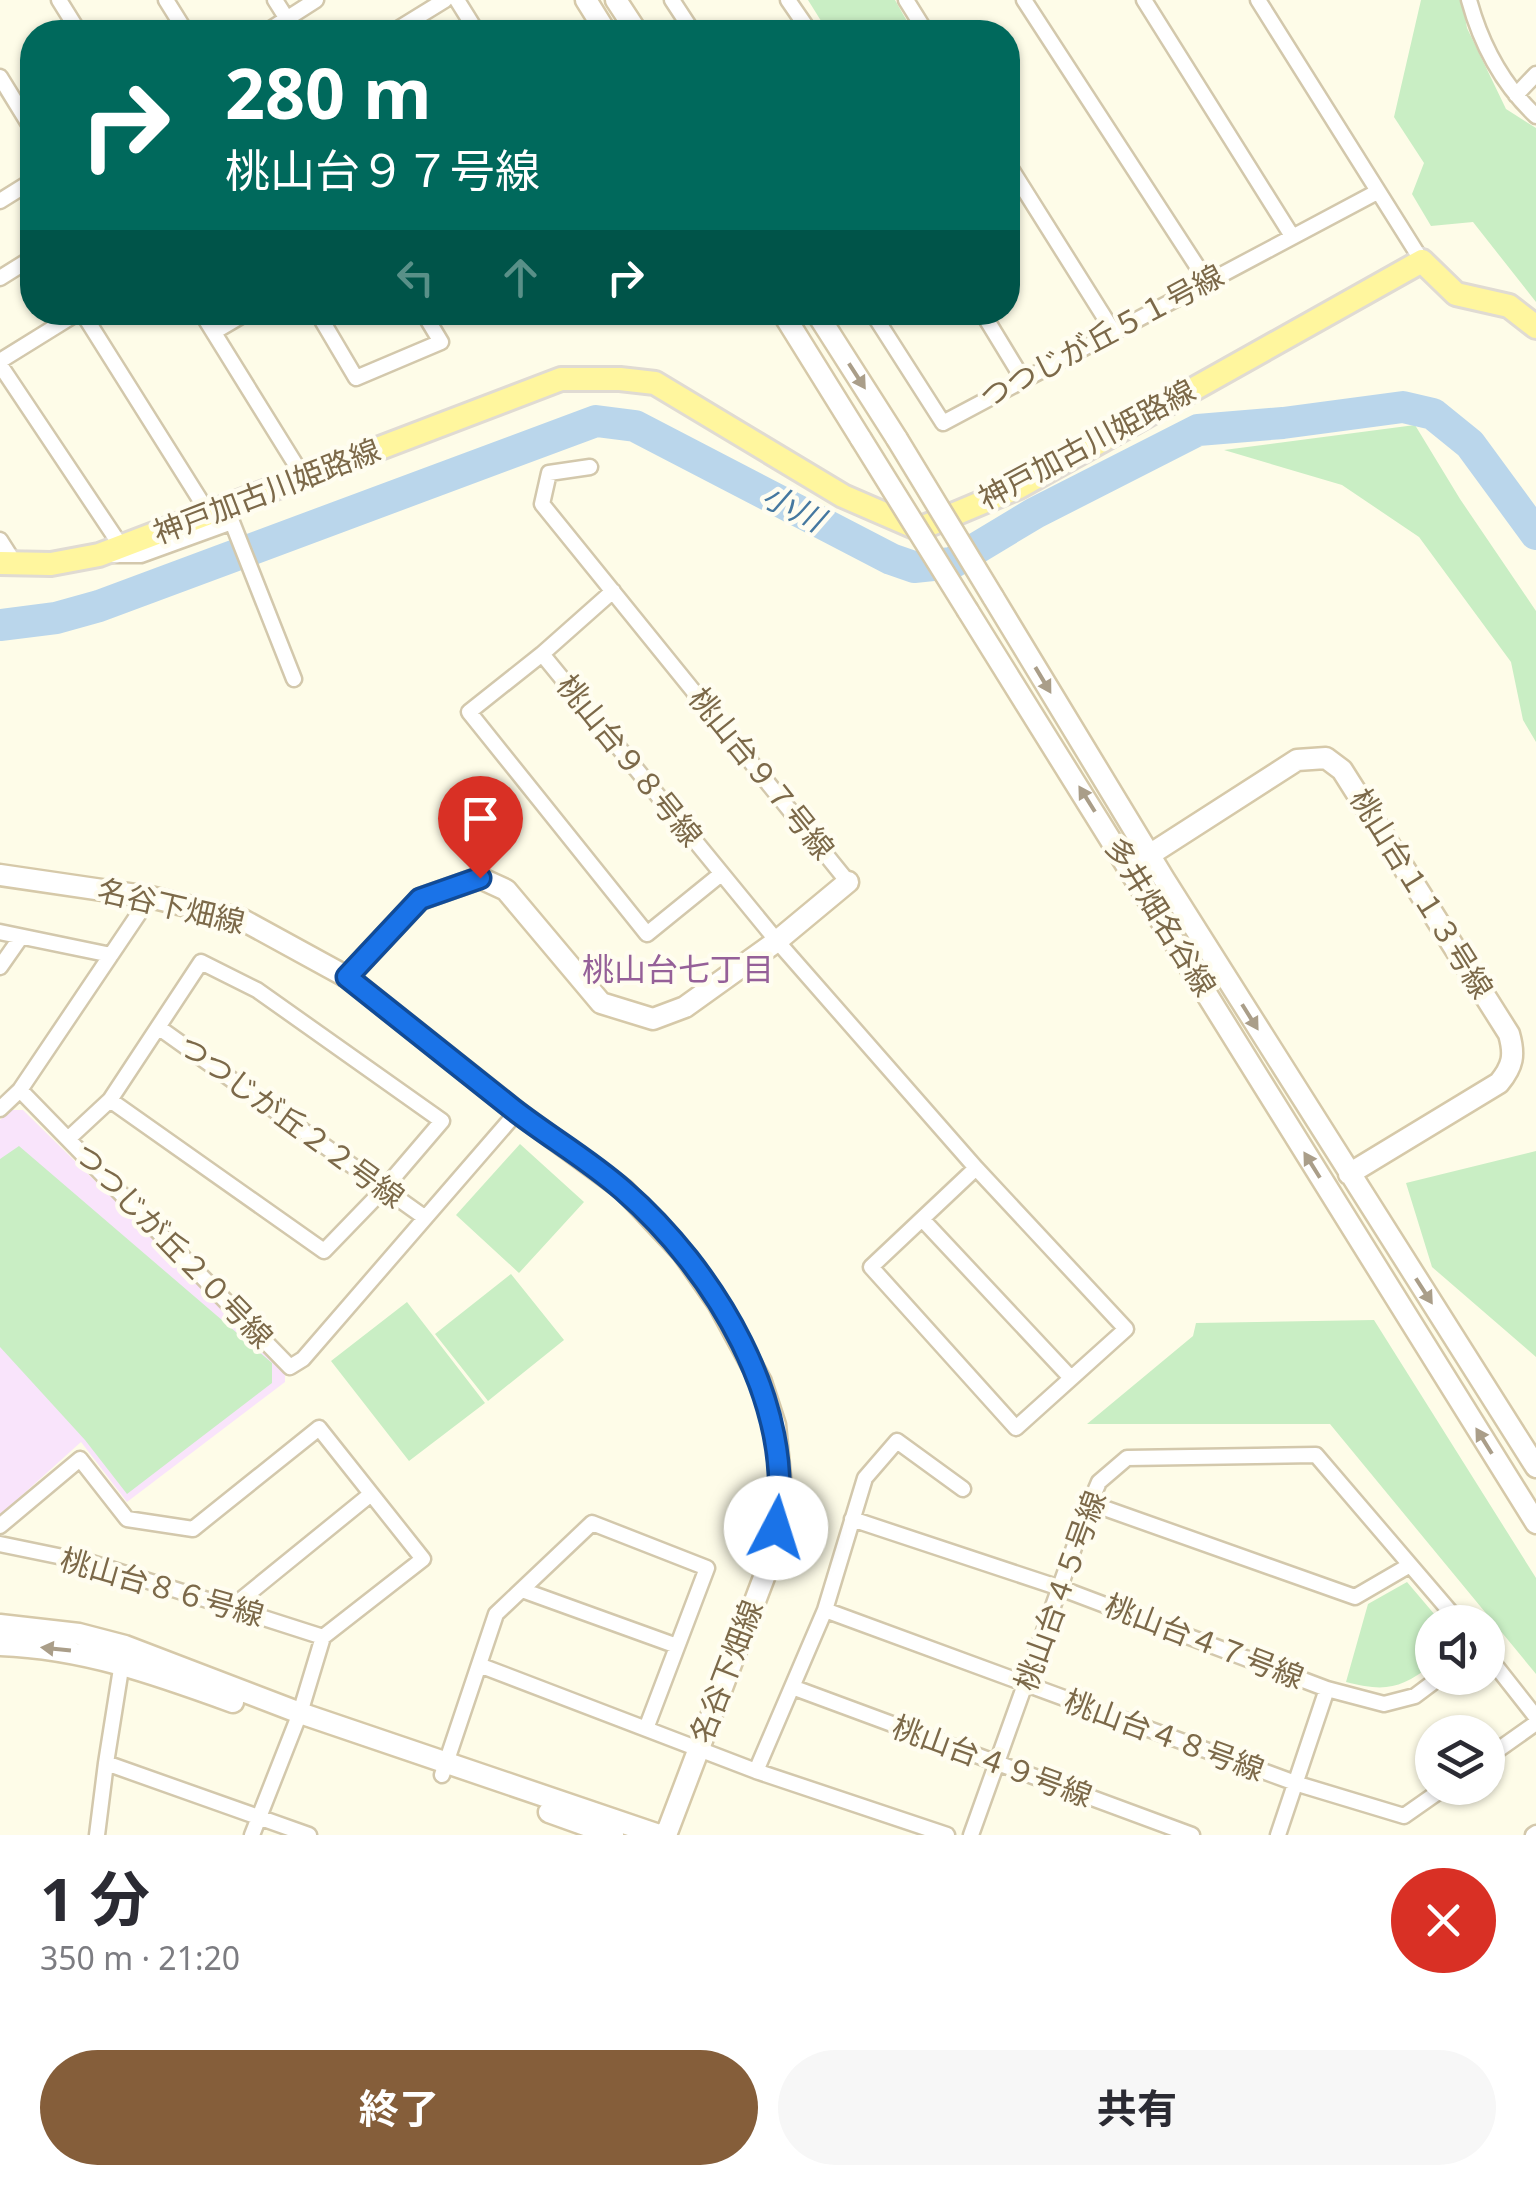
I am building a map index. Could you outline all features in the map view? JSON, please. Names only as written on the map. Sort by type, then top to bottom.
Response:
[{"type":"main road","points":[[1422,260],[1456,294],[1509,306],[1536,327]]},
{"type":"main road","name":"神戸加古川姫路線","points":[[7,562],[51,564],[110,551],[561,380],[620,378],[655,383],[843,496],[919,529],[1019,487],[1422,260]]},
{"type":"street","points":[[275,0],[287,19],[316,0]]},
{"type":"street","points":[[412,20],[445,0]]},
{"type":"street","points":[[1024,0],[1206,280]]},
{"type":"street","points":[[1144,0],[1292,236]]},
{"type":"street","points":[[1258,0],[1422,260]]},
{"type":"street","points":[[1468,0],[1506,84],[1536,116]]},
{"type":"street","points":[[1516,95],[1536,74]]},
{"type":"street","points":[[0,77],[20,110]]},
{"type":"street","points":[[1020,183],[1113,332]]},
{"type":"street","name":"つつじが丘５１号線","points":[[880,325],[943,422],[1377,192]]},
{"type":"street","points":[[60,325],[0,363],[110,551],[141,555],[232,522],[294,678]]},
{"type":"street","points":[[89,325],[209,514]]},
{"type":"street","points":[[209,325],[304,478]]},
{"type":"street","points":[[214,332],[226,325]]},
{"type":"street","points":[[324,325],[356,378],[441,342],[431,325]]},
{"type":"street","name":"多井畑名谷線","points":[[790,325],[1536,1523]]},
{"type":"street","name":"多井畑名谷線","points":[[824,325],[898,439],[1149,855],[1536,1467]]},
{"type":"street","points":[[990,325],[1024,381]]},
{"type":"street","name":"桃山台９７号線","points":[[347,977],[420,899],[480,878],[506,890],[601,1004],[653,1020],[685,1007],[776,941],[848,882],[542,504],[549,472],[590,467]]},
{"type":"street","points":[[0,540],[7,562]]},
{"type":"street","name":"桃山台９８号線","points":[[613,591],[542,654],[776,941],[976,1168],[1126,1329],[1071,1378]]},
{"type":"street","points":[[542,654],[469,712],[647,934],[721,874]]},
{"type":"street","name":"桃山台１１３号線","points":[[1130,868],[1297,760],[1326,758],[1342,770],[1509,1034],[1514,1052],[1511,1068],[1499,1084],[1349,1174]]},
{"type":"street","name":"名谷下畑線","points":[[0,874],[150,897],[241,918],[347,977],[624,1190],[683,1252],[718,1303],[760,1382],[774,1425],[782,1497],[771,1559],[662,1835],[443,1769]]},
{"type":"street","points":[[0,1109],[20,1090],[150,897]]},
{"type":"street","points":[[0,932],[111,955]]},
{"type":"street","points":[[0,967],[22,937]]},
{"type":"street","points":[[68,1139],[110,1100],[201,962],[257,990],[442,1121],[384,1190],[324,1251],[110,1100]]},
{"type":"street","name":"つつじが丘２２号線","points":[[158,1026],[424,1218]]},
{"type":"street","name":"つつじが丘２０号線","points":[[20,1090],[290,1366],[303,1359],[518,1112]]},
{"type":"street","points":[[922,1219],[1071,1378],[1016,1428],[871,1267],[976,1168]]},
{"type":"street","name":"桃山台８６号線","points":[[0,1526],[80,1459],[126,1519],[193,1529],[319,1428],[423,1560],[324,1637],[92,1563],[0,1544]]},
{"type":"street","points":[[756,1770],[825,1610],[865,1478],[896,1441],[963,1489]]},
{"type":"street","name":"桃山台４５号線","points":[[971,1835],[1090,1502],[1099,1482],[1127,1458],[1316,1456],[1444,1605]]},
{"type":"street","points":[[232,1606],[371,1494]]},
{"type":"street","points":[[1090,1502],[1354,1597],[1410,1566]]},
{"type":"street","name":"桃山台４７号線","points":[[852,1519],[1060,1588],[1327,1689],[1384,1704],[1415,1695]]},
{"type":"street","points":[[443,1769],[496,1614],[592,1523],[707,1568],[647,1726]]},
{"type":"street","points":[[522,1590],[677,1646]]},
{"type":"street","name":"桃山台４８号線","points":[[825,1610],[1298,1784],[1404,1816],[1420,1805]]},
{"type":"street","name":"名谷下畑線","points":[[0,1625],[79,1634],[123,1654],[443,1769],[613,1835]]},
{"type":"street","points":[[252,1835],[298,1719],[324,1637]]},
{"type":"street","name":"名谷下畑線","points":[[0,1644],[123,1654]]},
{"type":"street","points":[[97,1835],[123,1654]]},
{"type":"street","points":[[479,1665],[756,1770],[947,1835]]},
{"type":"street","points":[[1505,1679],[1536,1720],[1505,1744]]},
{"type":"street","name":"桃山台４９号線","points":[[792,1688],[1192,1835]]},
{"type":"street","points":[[1278,1835],[1327,1689]]},
{"type":"street","points":[[106,1763],[309,1835]]},
{"type":"shaded area","points":[[11,1110],[23,1110],[285,1368],[285,1382],[127,1502],[81,1442],[0,1515],[0,1120]]},
{"type":"green space","points":[[808,0],[895,0],[906,20],[820,20]]},
{"type":"green space","points":[[1421,0],[1462,0],[1467,28],[1506,109],[1536,128],[1536,302],[1473,222],[1431,226],[1412,194],[1424,163],[1394,117]]},
{"type":"green space","points":[[1415,425],[1536,611],[1536,742],[1523,720],[1511,662],[1419,537],[1342,485],[1224,450]]},
{"type":"green space","points":[[520,1144],[584,1202],[519,1273],[456,1215]]},
{"type":"green space","points":[[19,1146],[272,1363],[272,1383],[127,1494],[85,1440],[0,1347],[0,1159]]},
{"type":"green space","points":[[1536,1151],[1536,1357],[1432,1267],[1406,1183]]},
{"type":"green space","points":[[511,1274],[564,1340],[488,1401],[435,1334]]},
{"type":"green space","points":[[407,1302],[485,1403],[409,1461],[331,1361]]},
{"type":"green space","points":[[1374,1320],[1536,1578],[1536,1674],[1505,1636],[1505,1605],[1479,1605],[1330,1424],[1087,1424],[1193,1336],[1196,1323]]},
{"type":"green space","points":[[1407,1582],[1427,1605],[1415,1605],[1415,1676],[1401,1684],[1371,1687],[1346,1682],[1368,1604]]},
{"type":"waterway","name":"小川","points":[[0,625],[56,618],[99,606],[596,421],[635,426],[891,559],[914,567],[952,563],[1035,513],[1198,430],[1403,407],[1433,414],[1470,444],[1536,534]]},
{"type":"district","name":"桃山台七丁目","points":[[678,970]]},
{"type":"route","points":[[480,878],[420,899],[347,977],[624,1190],[683,1252],[718,1303],[760,1382],[778,1446],[782,1497],[776,1528]]}]
